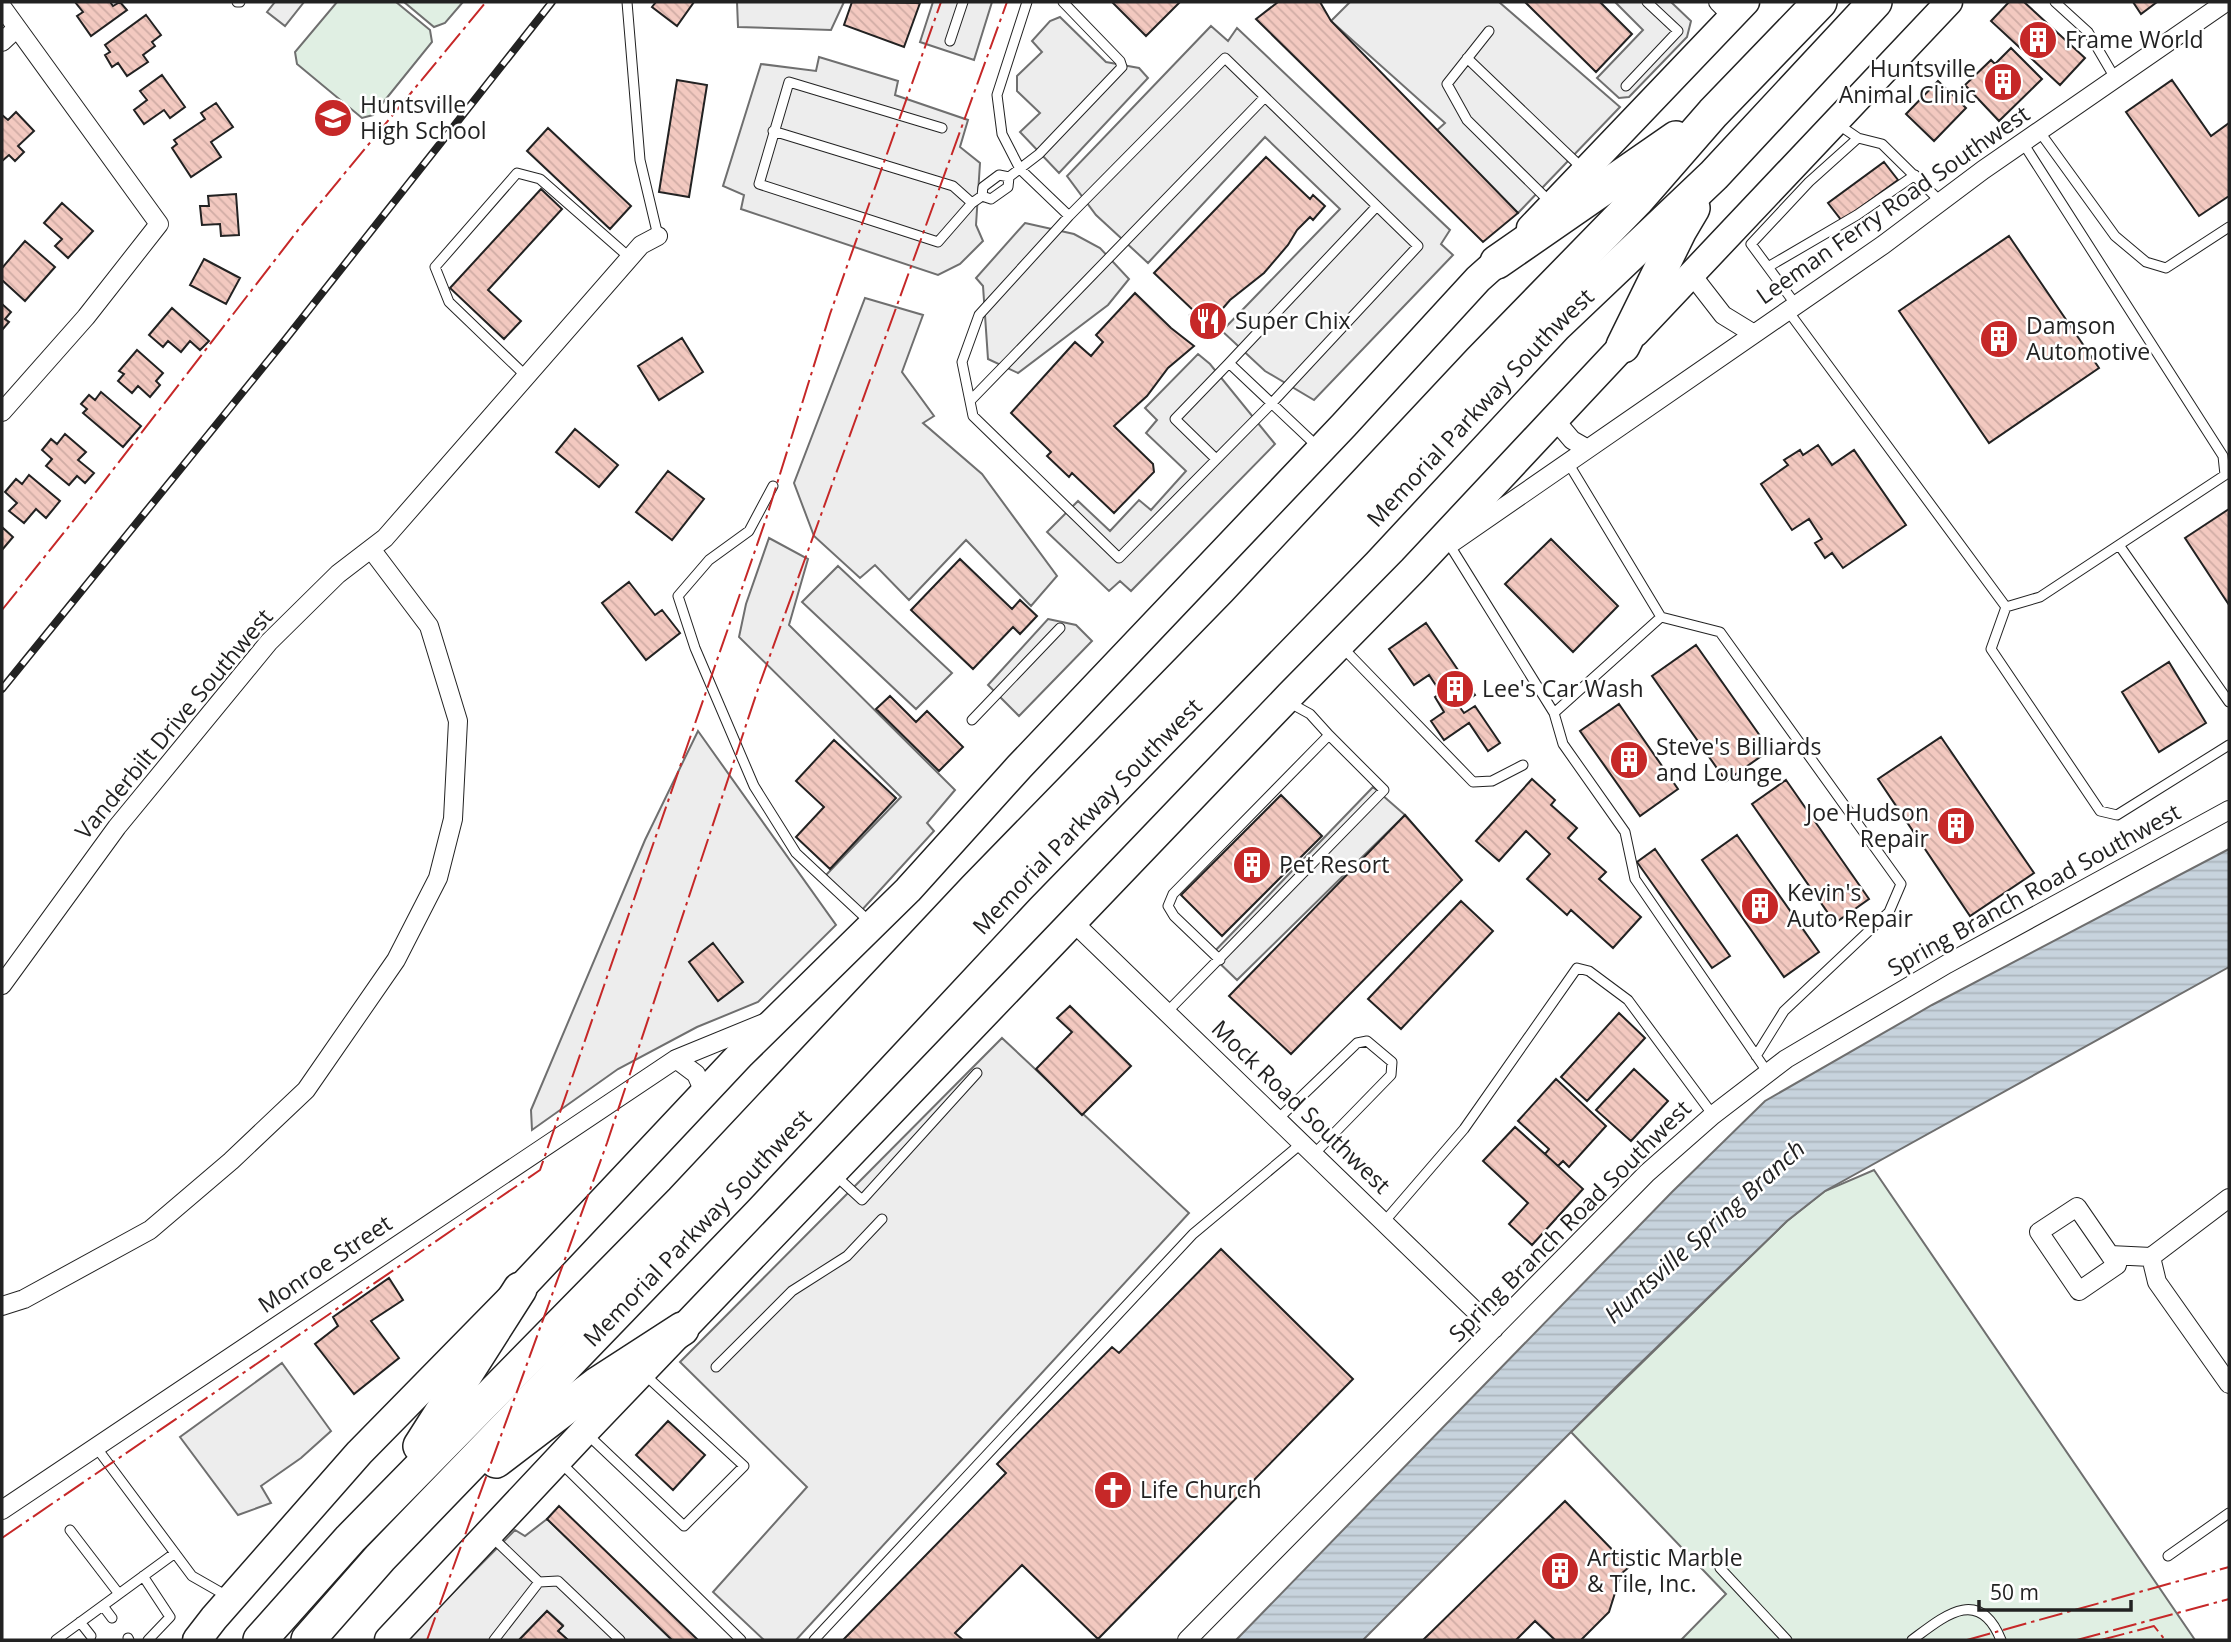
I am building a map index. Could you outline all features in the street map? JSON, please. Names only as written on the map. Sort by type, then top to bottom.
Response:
[{"type":"highway","name":"Memorial Parkway Southwest","points":[[260,1640],[321,1569],[682,1200],[975,889],[1638,199],[1713,113],[1820,2]]},
{"type":"highway","name":"Memorial Parkway Southwest","points":[[307,1640],[416,1521],[736,1189],[1018,887],[1354,542],[1555,326],[1714,174],[1875,2]]},
{"type":"highway","points":[[1497,262],[1713,113]]},
{"type":"highway","points":[[1623,346],[1680,230],[1714,174]]},
{"type":"highway","points":[[379,1509],[484,1350],[520,1289]]},
{"type":"highway","points":[[416,1521],[597,1384],[682,1329]]},
{"type":"main road","points":[[389,1640],[682,1329],[1413,570],[1623,346],[1692,275],[1744,236],[1835,123],[1949,2]]},
{"type":"main road","points":[[197,1640],[359,1453],[520,1289],[780,1016],[908,890],[1019,767],[1321,449],[1478,279],[1584,171],[1732,7]]},
{"type":"street","name":"Leeman Ferry Road Southwest","points":[[1413,570],[1792,308],[2039,131],[2226,2]]},
{"type":"street","points":[[2,7],[159,224],[86,317],[2,412]]},
{"type":"street","points":[[2,43],[17,28]]},
{"type":"street","name":"Vanderbilt Drive Southwest","points":[[2,985],[117,827],[268,642],[338,574],[385,538],[641,245],[658,236]]},
{"type":"street","points":[[1692,275],[1723,314],[1754,334]]},
{"type":"street","points":[[1555,420],[1572,440],[1586,448]]},
{"type":"street","points":[[2,1306],[24,1298],[150,1230],[231,1161],[306,1090],[396,960],[438,878],[453,819],[458,722],[429,626],[371,549]]},
{"type":"street","name":"Spring Branch Road Southwest","points":[[1187,1640],[1647,1173],[1713,1115],[1786,1059],[1947,964],[2229,810]]},
{"type":"street","name":"Mock Road Southwest","points":[[1073,922],[1494,1329]]},
{"type":"street","name":"Monroe Street","points":[[2,1510],[676,1059],[780,1016]]},
{"type":"street","points":[[676,1059],[696,1074],[705,1094]]},
{"type":"street","points":[[2110,1255],[2151,1257],[2229,1198]]},
{"type":"street","points":[[2077,1207],[2110,1255],[2117,1265],[2079,1291],[2039,1232],[2077,1207]]},
{"type":"street","points":[[2151,1257],[2157,1282],[2229,1384]]},
{"type":"lane","points":[[627,2],[640,160],[658,236]]},
{"type":"lane","points":[[950,41],[963,2]]},
{"type":"lane","points":[[1027,2],[997,95],[1002,134],[1020,169],[1069,216]]},
{"type":"lane","points":[[942,128],[789,82],[759,184],[938,242],[972,203],[982,197],[991,199],[1008,187],[1010,177],[1039,154],[1122,67],[1120,61],[1063,2]]},
{"type":"lane","points":[[1626,86],[1678,31],[1647,2]]},
{"type":"lane","points":[[2055,2],[2088,32],[2115,78]]},
{"type":"lane","points":[[1489,31],[1447,84],[1467,120],[1552,204]]},
{"type":"lane","points":[[1225,58],[1377,206],[1418,246],[1272,403],[1119,558],[973,416],[962,362],[979,315],[1069,216],[1225,58]]},
{"type":"lane","points":[[1467,58],[1584,171]]},
{"type":"lane","points":[[970,401],[1265,97]]},
{"type":"lane","points":[[1835,123],[1858,138],[1882,144],[1941,202]]},
{"type":"lane","points":[[773,131],[953,186],[972,203]]},
{"type":"lane","points":[[2039,131],[2116,236],[2146,262],[2166,268],[2229,227]]},
{"type":"lane","points":[[1858,138],[1744,236],[1768,267],[1792,308],[2006,607]]},
{"type":"lane","points":[[2006,607],[2040,597],[2227,475],[2223,456],[2022,143]]},
{"type":"lane","points":[[527,377],[449,302],[435,267],[517,173],[540,179],[630,258]]},
{"type":"lane","points":[[982,197],[984,187],[999,175],[1010,177]]},
{"type":"lane","points":[[1768,267],[1857,215],[1915,175]]},
{"type":"lane","points":[[1216,459],[1175,419],[1377,206]]},
{"type":"lane","points":[[1229,363],[1321,449]]},
{"type":"lane","points":[[1567,461],[1661,617],[1720,632],[1901,884],[1888,912],[1784,1012],[1756,1056]]},
{"type":"lane","points":[[773,486],[749,531],[709,560],[678,596],[695,648],[754,786],[796,853],[872,925]]},
{"type":"lane","points":[[1449,544],[1554,713],[1563,744],[1625,832],[1635,879],[1768,1073]]},
{"type":"lane","points":[[2119,545],[2229,702]]},
{"type":"lane","points":[[2006,607],[1991,649],[2100,811],[2117,815],[2229,745]]},
{"type":"lane","points":[[1554,713],[1661,617]]},
{"type":"lane","points":[[972,720],[1060,628]]},
{"type":"lane","points":[[1339,644],[1473,782],[1492,781],[1523,765]]},
{"type":"lane","points":[[1168,1012],[1384,790],[1310,715],[1285,700]]},
{"type":"lane","points":[[1220,960],[1174,916],[1168,905],[1173,894],[1329,734]]},
{"type":"lane","points":[[1384,1222],[1464,1129],[1577,968],[1589,971],[1628,1000],[1713,1115]]},
{"type":"lane","points":[[814,1640],[1193,1234],[1308,1148],[1391,1075],[1392,1062],[1367,1041],[1357,1043],[1278,1119]]},
{"type":"lane","points":[[832,1173],[862,1200],[977,1073]]},
{"type":"lane","points":[[716,1367],[792,1291],[847,1256],[882,1219]]},
{"type":"lane","points":[[584,1432],[684,1526],[744,1466],[642,1371]]},
{"type":"lane","points":[[96,1447],[192,1576],[231,1598]]},
{"type":"lane","points":[[558,1460],[741,1640]]},
{"type":"lane","points":[[2168,1556],[2229,1513]]},
{"type":"lane","points":[[70,1530],[119,1594]]},
{"type":"lane","points":[[489,1534],[539,1582],[558,1581],[620,1640]]},
{"type":"lane","points":[[62,1638],[175,1553]]},
{"type":"lane","points":[[1720,1568],[1787,1640]]},
{"type":"lane","points":[[143,1576],[170,1617],[148,1640]]},
{"type":"lane","points":[[494,1640],[539,1582]]},
{"type":"lane","points":[[103,1606],[112,1618]]},
{"type":"lane","points":[[1912,1640],[1952,1612],[1968,1609],[1987,1619],[2001,1640]]},
{"type":"lane","points":[[80,1622],[91,1636]]},
{"type":"green space","points":[[337,2],[396,2],[430,30],[432,42],[373,115],[362,118],[297,64],[295,52]]},
{"type":"green space","points":[[404,2],[463,2],[445,23],[434,27]]},
{"type":"green space","points":[[1874,1170],[2195,1640],[1681,1640],[1726,1594],[1571,1432],[1787,1221],[1825,1191]]},
{"type":"shaded area","points":[[275,2],[304,2],[285,26],[267,12]]},
{"type":"shaded area","points":[[737,2],[844,2],[831,30],[738,27]]},
{"type":"shaded area","points":[[933,2],[992,2],[974,60],[920,42]]},
{"type":"shaded area","points":[[1350,2],[1499,2],[1620,107],[1518,213],[1435,132],[1445,123],[1331,21]]},
{"type":"shaded area","points":[[1615,2],[1671,2],[1691,21],[1687,37],[1629,97],[1619,98],[1597,78],[1643,30]]},
{"type":"shaded area","points":[[1060,17],[1106,62],[1139,68],[1148,78],[1059,173],[1020,132],[1040,113],[1017,91],[1017,76],[1042,52],[1032,41],[1050,21]]},
{"type":"shaded area","points":[[1211,26],[1228,41],[1237,28],[1450,230],[1441,244],[1453,255],[1314,400],[1265,371],[1222,331],[1340,209],[1265,137],[1148,263],[1096,215],[1067,176]]},
{"type":"shaded area","points":[[819,57],[898,81],[895,95],[968,120],[960,147],[980,163],[976,225],[983,241],[960,264],[938,275],[741,209],[744,195],[723,186],[761,64],[816,71]]},
{"type":"shaded area","points":[[1025,223],[1074,234],[1100,248],[1129,279],[1108,305],[1018,373],[988,359],[983,286],[976,278]]},
{"type":"shaded area","points":[[865,298],[923,315],[902,372],[934,416],[923,423],[982,474],[1057,576],[1031,606],[966,540],[909,600],[875,565],[860,578],[814,536],[794,483]]},
{"type":"shaded area","points":[[1198,354],[1210,364],[1275,444],[1131,591],[1120,581],[1109,591],[1047,532],[1078,501],[1110,531],[1139,500],[1151,510],[1186,471],[1146,433],[1157,420],[1145,408]]},
{"type":"shaded area","points":[[769,538],[808,559],[789,625],[955,790],[927,823],[934,831],[861,911],[826,875],[901,797],[739,637],[746,604]]},
{"type":"shaded area","points":[[838,566],[952,673],[916,709],[802,602]]},
{"type":"shaded area","points":[[1048,619],[1076,625],[1092,641],[1019,716],[988,685]]},
{"type":"shaded area","points":[[698,731],[836,925],[758,1002],[697,1027],[618,1069],[532,1130],[531,1110],[645,840]]},
{"type":"shaded area","points":[[1373,787],[1405,815],[1237,980],[1211,955]]},
{"type":"shaded area","points":[[1002,1038],[1189,1213],[796,1640],[764,1640],[713,1592],[807,1487],[680,1362]]},
{"type":"shaded area","points":[[282,1363],[331,1431],[301,1458],[261,1486],[271,1503],[238,1515],[180,1437]]},
{"type":"shaded area","points":[[547,1519],[672,1640],[568,1640],[558,1631],[563,1625],[547,1611],[519,1640],[406,1640],[515,1530],[525,1536]]},
{"type":"water","name":"Huntsville Spring Branch","points":[[2229,849],[2229,967],[1825,1191],[1787,1221],[1622,1381],[1363,1640],[1236,1640],[1672,1192],[1765,1101],[1932,1005]]},
{"type":"building","points":[[75,2],[110,2],[113,6],[120,2],[127,10],[91,36],[77,16],[83,12]]},
{"type":"building","points":[[656,2],[694,2],[677,26],[652,7]]},
{"type":"building","points":[[852,2],[920,3],[904,47],[844,25]]},
{"type":"building","points":[[1112,2],[1180,2],[1146,36]]},
{"type":"building","points":[[1278,2],[1320,2],[1331,21],[1518,213],[1483,242],[1256,19]]},
{"type":"building","points":[[1525,2],[1600,2],[1632,34],[1596,72]]},
{"type":"building","name":"Frame World","points":[[2009,2],[2024,2],[2085,58],[2060,85],[1991,21]]},
{"type":"building","points":[[2133,2],[2157,2],[2141,14]]},
{"type":"building","points":[[146,15],[161,35],[152,42],[155,46],[143,55],[148,62],[127,76],[118,63],[112,67],[105,55],[110,52],[105,45]]},
{"type":"building","name":"Huntsville Animal Clinic","points":[[2011,48],[2042,79],[1999,121],[1965,85],[1991,60],[1995,64]]},
{"type":"building","points":[[162,75],[185,107],[170,118],[164,110],[144,124],[134,110],[147,100],[140,91]]},
{"type":"building","points":[[677,80],[707,85],[689,197],[659,192]]},
{"type":"building","points":[[2172,80],[2211,136],[2229,123],[2229,196],[2199,216],[2126,112]]},
{"type":"building","points":[[1938,81],[1966,108],[1934,141],[1906,114]]},
{"type":"building","points":[[216,103],[233,127],[211,142],[221,157],[191,177],[172,148],[177,144],[174,140],[205,119],[201,113]]},
{"type":"building","points":[[16,112],[34,131],[18,146],[24,152],[15,161],[9,155],[2,161],[2,115],[8,120]]},
{"type":"building","points":[[548,128],[631,206],[610,229],[527,151]]},
{"type":"building","points":[[1266,157],[1310,199],[1313,195],[1325,206],[1313,220],[1310,217],[1297,230],[1264,273],[1230,300],[1205,329],[1190,315],[1194,311],[1154,273]]},
{"type":"building","points":[[1884,162],[1898,180],[1842,221],[1828,203]]},
{"type":"building","points":[[541,189],[562,209],[488,290],[521,321],[504,339],[450,288]]},
{"type":"building","points":[[236,194],[239,235],[221,236],[220,224],[202,225],[200,206],[209,206],[208,196]]},
{"type":"building","points":[[62,203],[93,231],[68,258],[55,246],[62,239],[44,223]]},
{"type":"building","name":"Damson Automotive","points":[[2009,236],[2099,368],[1989,443],[1899,311]]},
{"type":"building","points":[[25,241],[55,267],[25,301],[2,280],[2,268]]},
{"type":"building","points":[[204,259],[240,278],[226,304],[190,285]]},
{"type":"building","points":[[1135,293],[1194,346],[1168,368],[1147,396],[1114,426],[1153,464],[1154,472],[1114,513],[1072,473],[1069,477],[1047,456],[1051,452],[1011,413],[1075,342],[1091,356],[1103,342],[1096,335]]},
{"type":"building","points":[[2,304],[11,312],[5,319],[9,322],[2,330]]},
{"type":"building","points":[[172,308],[209,341],[200,350],[190,341],[181,352],[168,341],[163,347],[149,335]]},
{"type":"building","points":[[682,338],[703,372],[659,400],[638,366]]},
{"type":"building","points":[[137,350],[163,373],[156,381],[160,385],[150,397],[138,386],[132,393],[118,381],[124,374],[119,371]]},
{"type":"building","points":[[101,392],[141,426],[123,447],[83,413],[87,409],[81,404],[89,395],[95,400]]},
{"type":"building","points":[[575,429],[618,465],[599,487],[556,452]]},
{"type":"building","points":[[65,434],[86,452],[78,460],[94,473],[85,483],[77,476],[69,485],[46,466],[52,459],[42,450],[51,439],[57,444]]},
{"type":"building","points":[[1818,445],[1832,465],[1854,450],[1906,525],[1843,568],[1832,553],[1825,558],[1815,543],[1822,539],[1809,519],[1792,530],[1761,484],[1788,465],[1784,460],[1800,450],[1803,455]]},
{"type":"building","points":[[668,471],[704,499],[672,540],[636,512]]},
{"type":"building","points":[[29,475],[60,501],[46,518],[36,509],[24,523],[9,511],[17,503],[5,492],[16,479],[22,484]]},
{"type":"building","points":[[2229,509],[2229,605],[2185,538]]},
{"type":"building","points":[[2,527],[13,537],[2,550]]},
{"type":"building","points":[[1551,539],[1618,606],[1573,652],[1505,584]]},
{"type":"building","points":[[960,559],[1012,609],[1020,600],[1037,616],[1020,634],[1013,627],[973,669],[911,610]]},
{"type":"building","points":[[629,582],[655,615],[662,610],[680,633],[646,660],[602,603]]},
{"type":"building","name":"Lee's Car Wash","points":[[1426,623],[1475,695],[1459,706],[1464,713],[1475,706],[1500,743],[1488,751],[1469,723],[1444,740],[1431,721],[1444,712],[1435,697],[1441,693],[1429,675],[1414,685],[1389,649]]},
{"type":"building","points":[[1696,645],[1770,750],[1726,781],[1652,676]]},
{"type":"building","points":[[2169,662],[2206,723],[2159,752],[2122,692]]},
{"type":"building","points":[[890,696],[916,722],[927,711],[963,747],[939,771],[876,709]]},
{"type":"building","name":"Steve's Billiards and Lounge","points":[[1619,704],[1678,789],[1640,816],[1580,731]]},
{"type":"building","name":"Joe Hudson Repair","points":[[1941,737],[2034,873],[1970,916],[1878,779]]},
{"type":"building","points":[[834,740],[896,798],[830,869],[796,837],[824,807],[796,781]]},
{"type":"building","points":[[1532,779],[1555,800],[1551,805],[1577,828],[1568,838],[1606,872],[1599,879],[1641,917],[1613,948],[1571,910],[1567,915],[1527,879],[1550,854],[1526,831],[1499,861],[1476,841]]},
{"type":"building","name":"Kevin's Auto Repair","points":[[1786,780],[1869,899],[1835,923],[1752,804]]},
{"type":"building","name":"Pet Resort","points":[[1281,795],[1322,836],[1222,936],[1181,895]]},
{"type":"building","points":[[1405,815],[1462,880],[1291,1054],[1229,996]]},
{"type":"building","name":"Kevin's Auto Repair","points":[[1737,835],[1819,952],[1784,977],[1702,860]]},
{"type":"building","points":[[1655,849],[1730,956],[1712,968],[1637,862]]},
{"type":"building","points":[[1461,901],[1493,931],[1401,1029],[1368,999]]},
{"type":"building","points":[[713,943],[743,982],[718,1001],[689,962]]},
{"type":"building","points":[[1070,1006],[1131,1066],[1082,1115],[1036,1069],[1072,1032],[1057,1018]]},
{"type":"building","points":[[1619,1013],[1645,1038],[1587,1101],[1561,1077]]},
{"type":"building","points":[[1634,1069],[1668,1101],[1631,1141],[1596,1110]]},
{"type":"building","points":[[1556,1079],[1606,1126],[1569,1167],[1563,1161],[1558,1166],[1583,1189],[1532,1245],[1509,1224],[1528,1203],[1483,1161],[1515,1127],[1545,1154],[1549,1149],[1518,1121]]},
{"type":"building","points":[[1556,1079],[1606,1126],[1569,1167],[1563,1161],[1558,1166],[1545,1154],[1549,1149],[1518,1121]]},
{"type":"building","points":[[1221,1249],[1353,1379],[1098,1639],[1022,1565],[955,1633],[963,1640],[843,1640],[1006,1473],[997,1464],[1112,1347],[1119,1353]]},
{"type":"building","points":[[389,1278],[403,1300],[371,1321],[399,1358],[354,1394],[315,1344],[338,1326],[333,1317]]},
{"type":"building","points":[[668,1421],[705,1455],[673,1490],[636,1455]]},
{"type":"building","name":"Artistic Marble & Tile, Inc.","points":[[1565,1501],[1629,1567],[1621,1574],[1609,1612],[1581,1640],[1555,1640],[1535,1621],[1516,1640],[1423,1640]]},
{"type":"building","points":[[559,1506],[698,1640],[672,1640],[547,1519]]},
{"type":"building","points":[[547,1611],[563,1626],[558,1631],[568,1640],[519,1640]]},
{"type":"railway","points":[[2,689],[285,340],[552,2]]},
{"type":"power","points":[[2,610],[302,225],[486,2]]},
{"type":"power","points":[[2,1538],[540,1170],[766,519],[830,314],[941,2]]},
{"type":"power","points":[[427,1640],[607,1143],[760,683],[1007,2]]},
{"type":"power","points":[[1967,1640],[2229,1567]]},
{"type":"power","points":[[2077,1640],[2229,1599]]},
{"type":"power","points":[[2101,1640],[2154,1626],[2165,1640]]},
{"type":"place","name":"Frame World","points":[[2038,40]]},
{"type":"place","name":"Huntsville Animal Clinic","points":[[2003,82]]},
{"type":"place","name":"Huntsville High School","points":[[333,118]]},
{"type":"place","name":"Super Chix","points":[[1208,321]]},
{"type":"place","name":"Damson Automotive","points":[[1999,339]]},
{"type":"place","name":"Lee's Car Wash","points":[[1455,689]]},
{"type":"place","name":"Steve's Billiards and Lounge","points":[[1629,760]]},
{"type":"place","name":"Joe Hudson Repair","points":[[1956,826]]},
{"type":"place","name":"Pet Resort","points":[[1252,865]]},
{"type":"place","name":"Kevin's Auto Repair","points":[[1760,906]]},
{"type":"place","name":"Life Church","points":[[1113,1490]]},
{"type":"place","name":"Artistic Marble & Tile, Inc.","points":[[1560,1571]]}]
